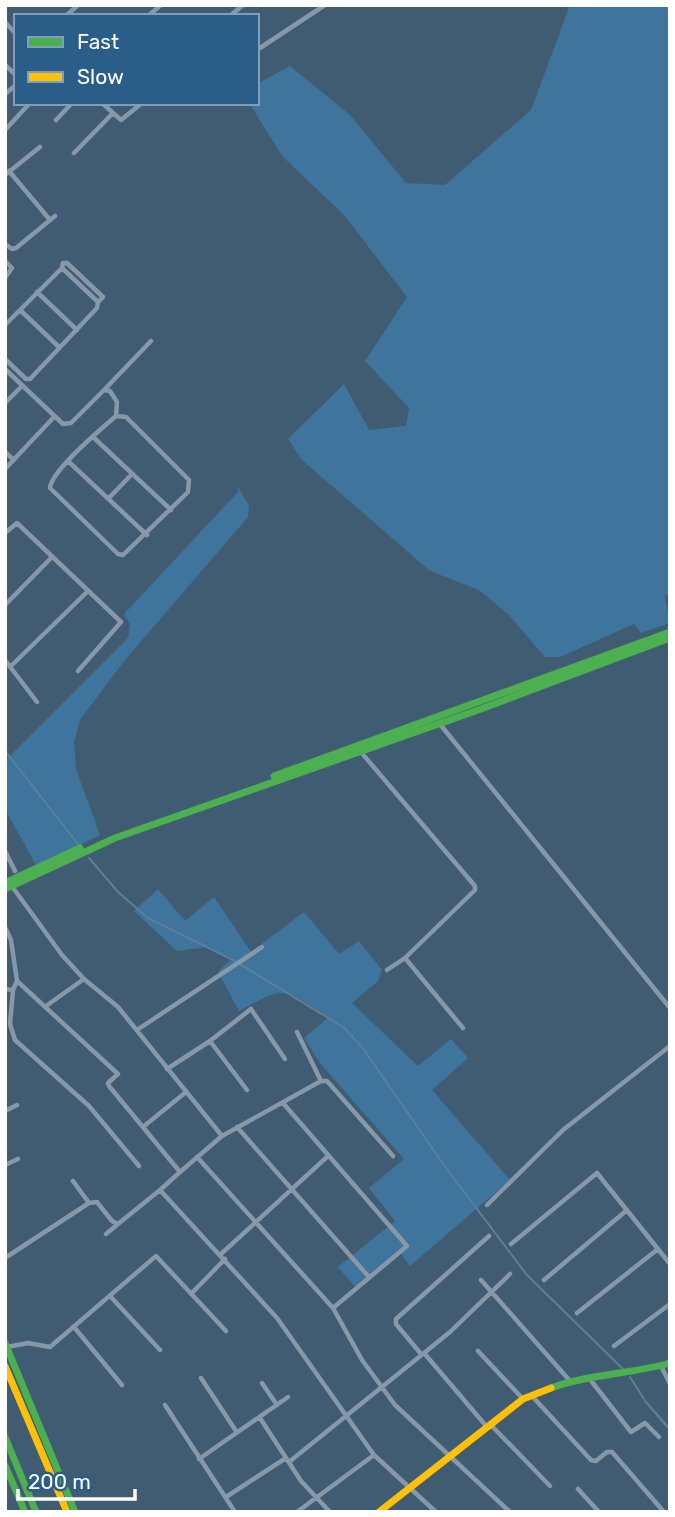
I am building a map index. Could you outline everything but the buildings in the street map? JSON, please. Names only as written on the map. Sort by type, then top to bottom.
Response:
[{"type":"main road","points":[[511,695],[670,632]]},
{"type":"main road","points":[[11,882],[105,838],[670,638]]},
{"type":"main road","points":[[11,882],[115,838],[438,720]]},
{"type":"main road","points":[[6,1345],[75,1512]]},
{"type":"main road","points":[[381,1511],[527,1397],[570,1381],[661,1367],[670,1363]]},
{"type":"main road","points":[[5,1366],[67,1512]]},
{"type":"main road","points":[[5,1437],[36,1512]]},
{"type":"main road","points":[[5,1465],[25,1512]]},
{"type":"street","points":[[259,49],[325,5]]},
{"type":"street","points":[[5,130],[28,105]]},
{"type":"street","points":[[56,120],[70,105]]},
{"type":"street","points":[[104,105],[124,120],[140,105]]},
{"type":"street","points":[[74,153],[113,113]]},
{"type":"street","points":[[5,244],[12,249],[16,248],[52,218],[7,173],[40,147]]},
{"type":"street","points":[[5,261],[12,271],[5,278]]},
{"type":"street","points":[[5,325],[62,268],[98,302],[97,309],[28,380],[5,359]]},
{"type":"street","points":[[37,292],[77,330]]},
{"type":"street","points":[[20,310],[59,348]]},
{"type":"street","points":[[15,368],[7,371],[54,417],[69,425],[150,341]]},
{"type":"street","points":[[5,404],[22,386]]},
{"type":"street","points":[[104,390],[115,396],[116,415],[50,482],[52,494],[118,554],[127,554],[188,492],[189,480],[126,417],[116,415]]},
{"type":"street","points":[[5,469],[54,417]]},
{"type":"street","points":[[93,437],[172,510]]},
{"type":"street","points":[[5,452],[14,460]]},
{"type":"street","points":[[69,462],[146,536]]},
{"type":"street","points":[[108,499],[132,474]]},
{"type":"street","points":[[5,533],[17,523],[119,620],[121,625],[78,671]]},
{"type":"street","points":[[5,605],[51,558]]},
{"type":"street","points":[[10,667],[87,592]]},
{"type":"street","points":[[5,660],[37,702]]},
{"type":"street","points":[[438,720],[670,1008]]},
{"type":"street","points":[[359,751],[476,888],[405,958],[387,970]]},
{"type":"street","points":[[5,851],[11,882]]},
{"type":"street","points":[[5,863],[11,882],[84,979],[118,1007],[222,1136]]},
{"type":"street","points":[[5,927],[18,981],[118,1074],[109,1086],[180,1172]]},
{"type":"street","points":[[137,1030],[262,947]]},
{"type":"street","points":[[405,958],[463,1028]]},
{"type":"street","points":[[46,1006],[84,979]]},
{"type":"street","points":[[18,981],[13,990],[10,1024],[15,1040],[89,1106],[139,1166]]},
{"type":"street","points":[[5,989],[13,990]]},
{"type":"street","points":[[167,1069],[210,1041],[251,1009],[285,1059]]},
{"type":"street","points":[[297,1032],[321,1081]]},
{"type":"street","points":[[210,1041],[247,1090]]},
{"type":"street","points":[[486,1205],[563,1130],[670,1046]]},
{"type":"street","points":[[106,1234],[222,1136],[321,1081],[327,1081],[393,1156]]},
{"type":"street","points":[[144,1127],[186,1093]]},
{"type":"street","points":[[283,1103],[407,1246],[333,1308]]},
{"type":"street","points":[[5,1111],[17,1105]]},
{"type":"street","points":[[237,1127],[369,1277]]},
{"type":"street","points":[[191,1294],[256,1220],[328,1156]]},
{"type":"street","points":[[197,1157],[333,1308],[381,1386],[409,1419],[510,1512]]},
{"type":"street","points":[[5,1166],[18,1159]]},
{"type":"street","points":[[510,1244],[596,1173],[670,1264]]},
{"type":"street","points":[[73,1181],[89,1203]]},
{"type":"street","points":[[160,1190],[277,1318],[374,1455],[436,1512]]},
{"type":"street","points":[[5,1258],[89,1203],[101,1205],[112,1221],[118,1224]]},
{"type":"street","points":[[544,1280],[627,1210]]},
{"type":"street","points":[[489,1236],[396,1319],[396,1324],[488,1425],[550,1486]]},
{"type":"street","points":[[577,1312],[658,1249]]},
{"type":"street","points":[[6,1345],[28,1343],[50,1347],[156,1256],[226,1331]]},
{"type":"street","points":[[226,1497],[288,1460],[345,1416],[423,1354],[510,1274]]},
{"type":"street","points":[[481,1280],[570,1381]]},
{"type":"street","points":[[110,1296],[160,1350]]},
{"type":"street","points":[[614,1346],[670,1304]]},
{"type":"street","points":[[74,1327],[122,1385]]},
{"type":"street","points":[[478,1351],[591,1460],[596,1461],[607,1452],[612,1452],[664,1512]]},
{"type":"street","points":[[661,1367],[670,1384]]},
{"type":"street","points":[[201,1378],[236,1431]]},
{"type":"street","points":[[589,1378],[631,1432],[645,1423],[659,1437]]},
{"type":"street","points":[[262,1383],[277,1405]]},
{"type":"street","points":[[199,1459],[288,1397]]},
{"type":"street","points":[[164,1405],[235,1512]]},
{"type":"street","points":[[260,1418],[300,1481],[330,1512]]},
{"type":"street","points":[[298,1512],[374,1455]]},
{"type":"street","points":[[578,1489],[599,1512]]},
{"type":"street","points":[[652,1512],[658,1507]]},
{"type":"shaded area","points":[[570,5],[670,5],[670,594],[665,596],[670,623],[641,633],[634,624],[560,657],[545,657],[509,615],[479,590],[430,571],[302,460],[288,439],[344,384],[369,430],[406,426],[409,408],[365,361],[407,297],[344,215],[283,157],[250,105],[259,105],[259,83],[290,66],[350,115],[406,183],[445,185],[531,110]]},
{"type":"shaded area","points":[[237,485],[249,506],[248,517],[125,660],[80,720],[74,742],[76,769],[100,835],[37,867],[5,809],[5,761],[128,638],[130,624],[124,614],[238,492]]},
{"type":"shaded area","points":[[158,889],[185,921],[214,897],[251,952],[304,912],[339,954],[359,941],[382,970],[378,981],[352,1003],[418,1066],[451,1039],[468,1058],[432,1090],[510,1180],[410,1266],[399,1251],[355,1287],[338,1267],[395,1221],[369,1188],[404,1159],[320,1063],[304,1038],[329,1017],[286,993],[268,996],[239,1011],[218,972],[232,958],[207,947],[177,951],[134,911]]},
{"type":"waterway","points":[[5,751],[78,844]]},
{"type":"waterway","points":[[89,858],[118,892],[148,918],[233,960],[343,1027],[362,1047],[446,1168],[527,1275],[623,1369]]},
{"type":"waterway","points":[[630,1377],[644,1399]]},
{"type":"waterway","points":[[670,1429],[645,1401],[670,1430]]},
{"type":"traffic: fast","points":[[274,776],[670,632]]},
{"type":"traffic: fast","points":[[5,889],[115,838],[481,709],[670,638]]},
{"type":"traffic: fast","points":[[5,883],[80,848]]},
{"type":"traffic: fast","points":[[5,1343],[75,1512]]},
{"type":"traffic: fast","points":[[551,1388],[670,1363]]},
{"type":"traffic: fast","points":[[5,1437],[36,1512]]},
{"type":"traffic: fast","points":[[5,1465],[25,1512]]},
{"type":"traffic: slow","points":[[5,1366],[67,1512]]},
{"type":"traffic: slow","points":[[379,1512],[523,1399],[551,1388]]}]
